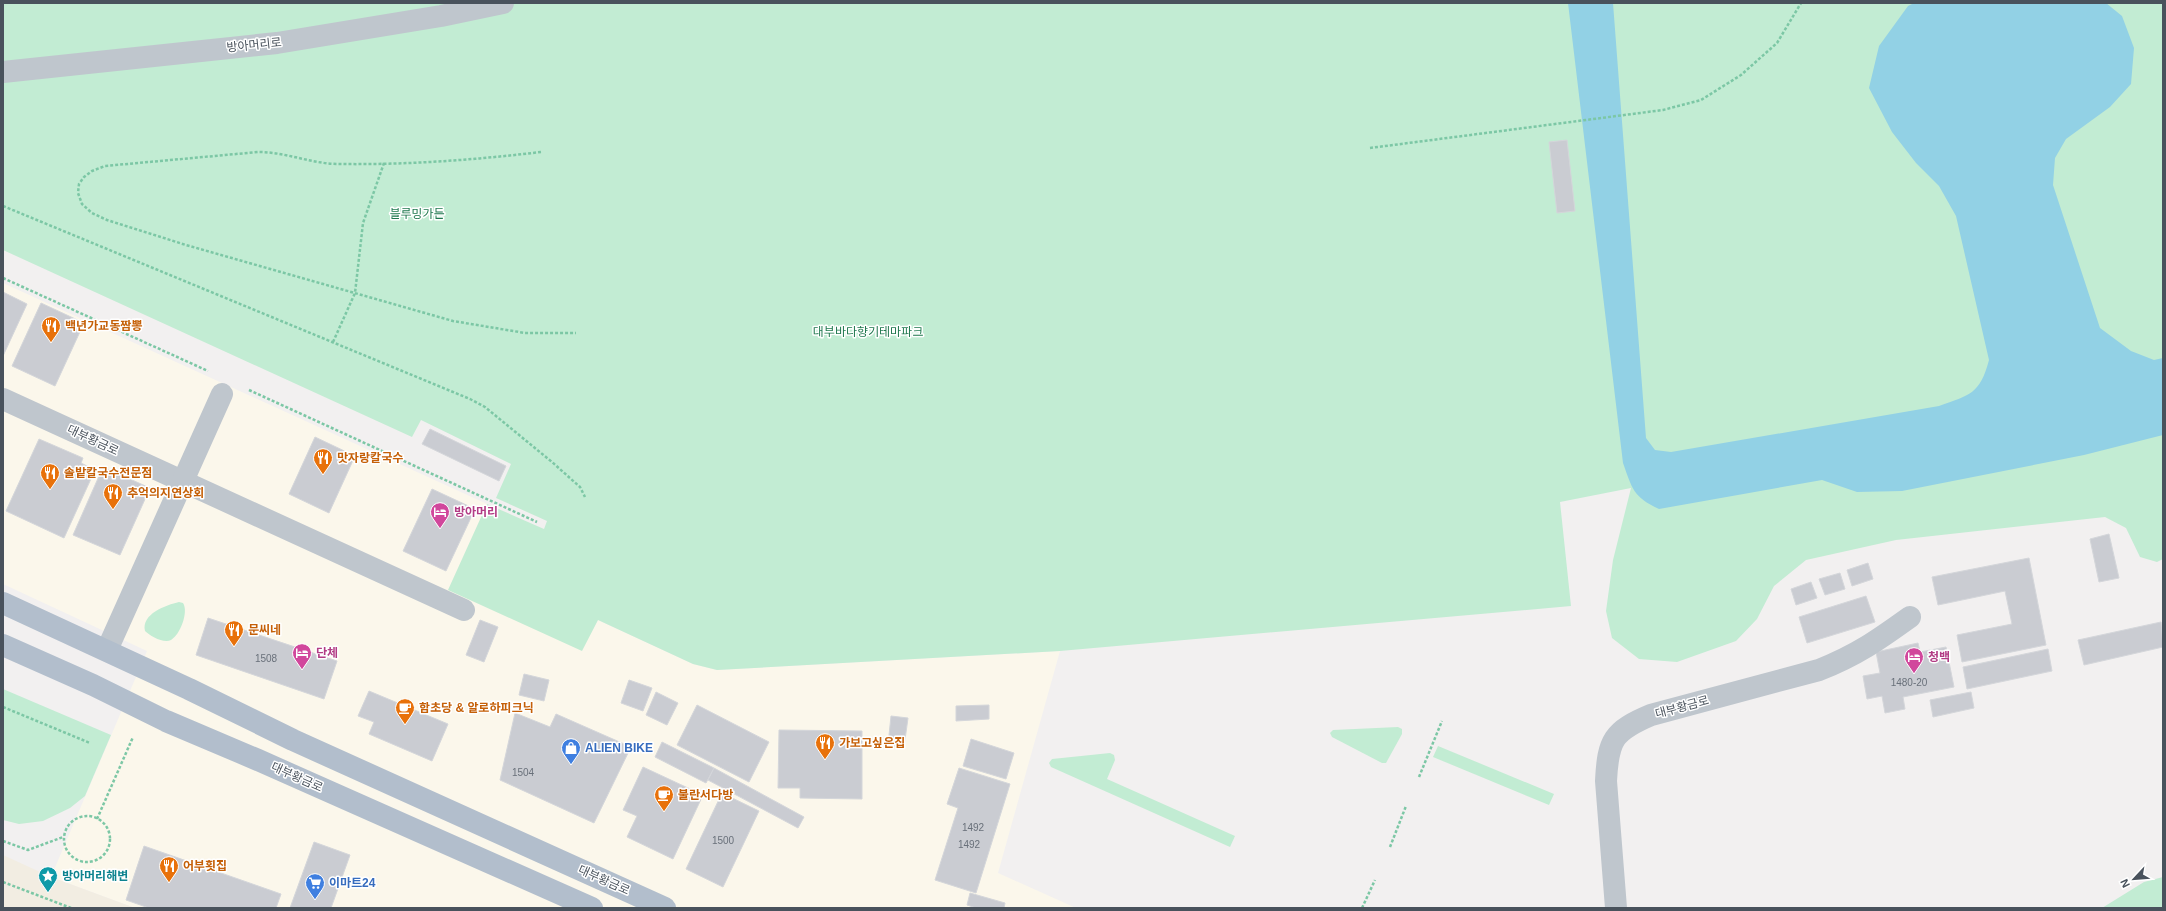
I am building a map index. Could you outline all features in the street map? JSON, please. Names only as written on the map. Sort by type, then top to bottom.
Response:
[{"type":"main road","name":"대부황금로","points":[[3,602],[107,650],[293,740],[665,908]]},
{"type":"main road","name":"대부황금로","points":[[3,645],[93,685],[166,721],[258,760],[592,908]]},
{"type":"street","name":"방아머리로","points":[[3,72],[277,43],[441,16],[503,3]]},
{"type":"street","points":[[107,650],[183,482],[232,390]]},
{"type":"street","name":"대부황금로","points":[[3,399],[464,610]]},
{"type":"street","name":"대부황금로","points":[[1616,908],[1606,781],[1610,744],[1619,732],[1631,724],[1651,715],[1819,670],[1863,651],[1910,617]]},
{"type":"path","points":[[1370,148],[1663,110],[1701,100],[1741,75],[1777,43],[1801,3]]},
{"type":"path","points":[[541,152],[490,158],[338,164],[313,162],[277,152],[258,152],[105,166],[92,171],[79,184],[78,193],[82,204],[92,213],[107,220],[186,245],[453,321],[525,332],[576,333]]},
{"type":"path","points":[[333,342],[355,293],[363,223],[384,163]]},
{"type":"path","points":[[3,206],[470,399],[485,407],[580,487],[585,497]]},
{"type":"path","points":[[3,278],[212,374]]},
{"type":"path","points":[[232,390],[537,522]]},
{"type":"path","points":[[3,707],[90,743]]},
{"type":"path","points":[[1419,776],[1442,721]]},
{"type":"path","points":[[97,819],[135,733]]},
{"type":"path","points":[[1390,847],[1406,806]]},
{"type":"path","points":[[85,816],[97,819],[106,826],[110,842],[108,849],[99,859],[85,863],[72,857],[64,845],[63,837],[71,822],[77,818],[85,816]]},
{"type":"path","points":[[3,841],[28,850],[63,837]]},
{"type":"path","points":[[1362,908],[1375,880]]},
{"type":"path","points":[[3,882],[71,908]]},
{"type":"shaded area","points":[[3,283],[544,530],[581,651],[598,620],[693,664],[717,670],[1060,651],[998,873],[1076,908],[135,908],[51,877],[147,651],[3,584]]},
{"type":"green space","name":"대부바다향기테마파크","points":[[3,3],[2163,3],[2163,559],[2157,562],[2140,557],[2126,528],[2105,517],[1896,540],[1806,560],[1774,586],[1757,619],[1736,641],[1677,662],[1639,659],[1612,638],[1606,611],[1613,560],[1631,488],[1560,502],[1571,606],[1060,651],[717,670],[693,664],[598,620],[582,651],[448,590],[487,504],[544,529],[547,521],[496,498],[511,464],[421,420],[412,437],[3,250]]},
{"type":"green space","points":[[179,602],[183,603],[185,607],[183,623],[178,633],[171,640],[161,640],[145,631],[145,625],[151,615],[161,608]]},
{"type":"green space","points":[[3,689],[111,735],[85,796],[70,808],[43,821],[19,824],[3,820]]},
{"type":"green space","points":[[1398,727],[1402,729],[1402,734],[1386,763],[1382,763],[1332,737],[1330,733],[1333,730]]},
{"type":"green space","points":[[1438,746],[1554,794],[1549,805],[1433,757]]},
{"type":"green space","points":[[1110,753],[1114,755],[1115,760],[1107,779],[1235,836],[1230,847],[1051,767],[1049,763],[1052,759]]},
{"type":"green space","points":[[2163,877],[2163,908],[2102,908],[2144,882]]},
{"type":"sand","name":"방아머리해변","points":[[3,855],[51,877],[135,908],[3,908]]},
{"type":"water","points":[[1568,3],[1613,3],[1646,438],[1655,450],[1671,452],[1939,406],[1966,396],[1977,387],[1986,371],[1989,360],[1956,216],[1939,186],[1916,163],[1892,132],[1869,88],[1879,46],[1908,6],[1914,3],[2106,3],[2122,16],[2134,48],[2131,84],[2110,107],[2066,139],[2055,158],[2053,185],[2100,328],[2131,351],[2154,360],[2163,358],[2163,435],[2084,455],[1902,491],[1857,492],[1822,480],[1659,509],[1650,505],[1639,496],[1631,485],[1623,463]]},
{"type":"building","points":[[1567,140],[1575,211],[1557,213],[1549,142]]},
{"type":"building","points":[[3,292],[27,304],[3,356]]},
{"type":"building","points":[[41,303],[84,323],[55,386],[12,366]]},
{"type":"building","points":[[430,429],[506,466],[499,481],[422,444]]},
{"type":"building","points":[[315,437],[355,456],[329,513],[289,494]]},
{"type":"building","points":[[39,439],[83,458],[81,463],[95,470],[64,538],[6,511]]},
{"type":"building","points":[[103,467],[150,488],[120,555],[73,535]]},
{"type":"building","points":[[432,489],[475,509],[446,571],[403,551]]},
{"type":"building","points":[[2109,534],[2119,578],[2099,582],[2090,539]]},
{"type":"building","points":[[2029,558],[2046,645],[1962,662],[1957,635],[2012,624],[2005,591],[1938,605],[1932,577]]},
{"type":"building","points":[[1868,563],[1873,579],[1852,586],[1847,570]]},
{"type":"building","points":[[1840,573],[1845,589],[1825,595],[1819,579]]},
{"type":"building","points":[[1811,582],[1817,598],[1796,605],[1791,589]]},
{"type":"building","points":[[1866,596],[1875,622],[1807,643],[1799,617]]},
{"type":"building","points":[[208,618],[337,661],[324,699],[196,655]]},
{"type":"building","points":[[480,620],[498,627],[484,662],[466,655]]},
{"type":"building","points":[[2161,622],[2163,647],[2084,665],[2078,640]]},
{"type":"building","points":[[1918,643],[1920,652],[1946,647],[1954,687],[1903,697],[1905,709],[1885,713],[1882,696],[1867,699],[1863,676],[1880,673],[1876,652]]},
{"type":"building","points":[[2048,649],[2052,671],[1967,689],[1963,667]]},
{"type":"building","points":[[524,674],[549,680],[544,701],[519,695]]},
{"type":"building","points":[[629,680],[652,688],[643,711],[621,703]]},
{"type":"building","points":[[369,691],[448,724],[432,761],[369,734],[374,722],[358,716]]},
{"type":"building","points":[[656,692],[678,703],[667,725],[646,715]]},
{"type":"building","points":[[1971,692],[1974,708],[1933,717],[1930,700]]},
{"type":"building","points":[[697,705],[769,742],[749,782],[677,745]]},
{"type":"building","points":[[989,705],[989,719],[956,721],[956,706]]},
{"type":"building","points":[[515,713],[550,727],[556,714],[631,747],[594,823],[500,780]]},
{"type":"building","points":[[891,716],[908,718],[904,747],[888,745]]},
{"type":"building","points":[[779,730],[862,731],[862,799],[800,798],[800,788],[778,788]]},
{"type":"building","points":[[971,739],[1014,753],[1006,779],[963,766]]},
{"type":"building","points":[[662,742],[714,768],[706,783],[655,757]]},
{"type":"building","points":[[643,767],[703,795],[673,859],[627,837],[637,816],[623,810]]},
{"type":"building","points":[[714,768],[804,817],[798,828],[708,780]]},
{"type":"building","points":[[959,768],[1010,784],[976,893],[935,880],[958,808],[947,804]]},
{"type":"building","points":[[722,793],[759,811],[723,887],[686,869]]},
{"type":"building","points":[[314,842],[350,855],[331,908],[290,908]]},
{"type":"building","points":[[144,846],[281,894],[276,908],[149,908],[126,900]]},
{"type":"building","points":[[970,893],[1005,903],[1004,908],[976,908],[967,905]]},
{"type":"place","name":"백년가교동짬뽕","points":[[51,343]]},
{"type":"place","name":"맛자랑칼국수","points":[[323,475]]},
{"type":"place","name":"솔밭칼국수전문점","points":[[50,490]]},
{"type":"place","name":"추억의지연상회","points":[[113,510]]},
{"type":"place","name":"방아머리","points":[[440,529]]},
{"type":"place","name":"문씨네","points":[[234,647]]},
{"type":"place","name":"단체","points":[[302,670]]},
{"type":"place","name":"청백","points":[[1914,674]]},
{"type":"place","name":"함초당 & 알로하피크닉","points":[[405,725]]},
{"type":"place","name":"가보고싶은집","points":[[825,760]]},
{"type":"place","name":"ALIEN BIKE","points":[[571,765]]},
{"type":"place","name":"불란서다방","points":[[664,812]]},
{"type":"place","name":"어부횟집","points":[[169,883]]},
{"type":"place","name":"방아머리해변","points":[[48,893]]},
{"type":"place","name":"이마트24","points":[[315,900]]},
{"type":"park label","name":"블루밍가든","points":[[417,214]]}]
